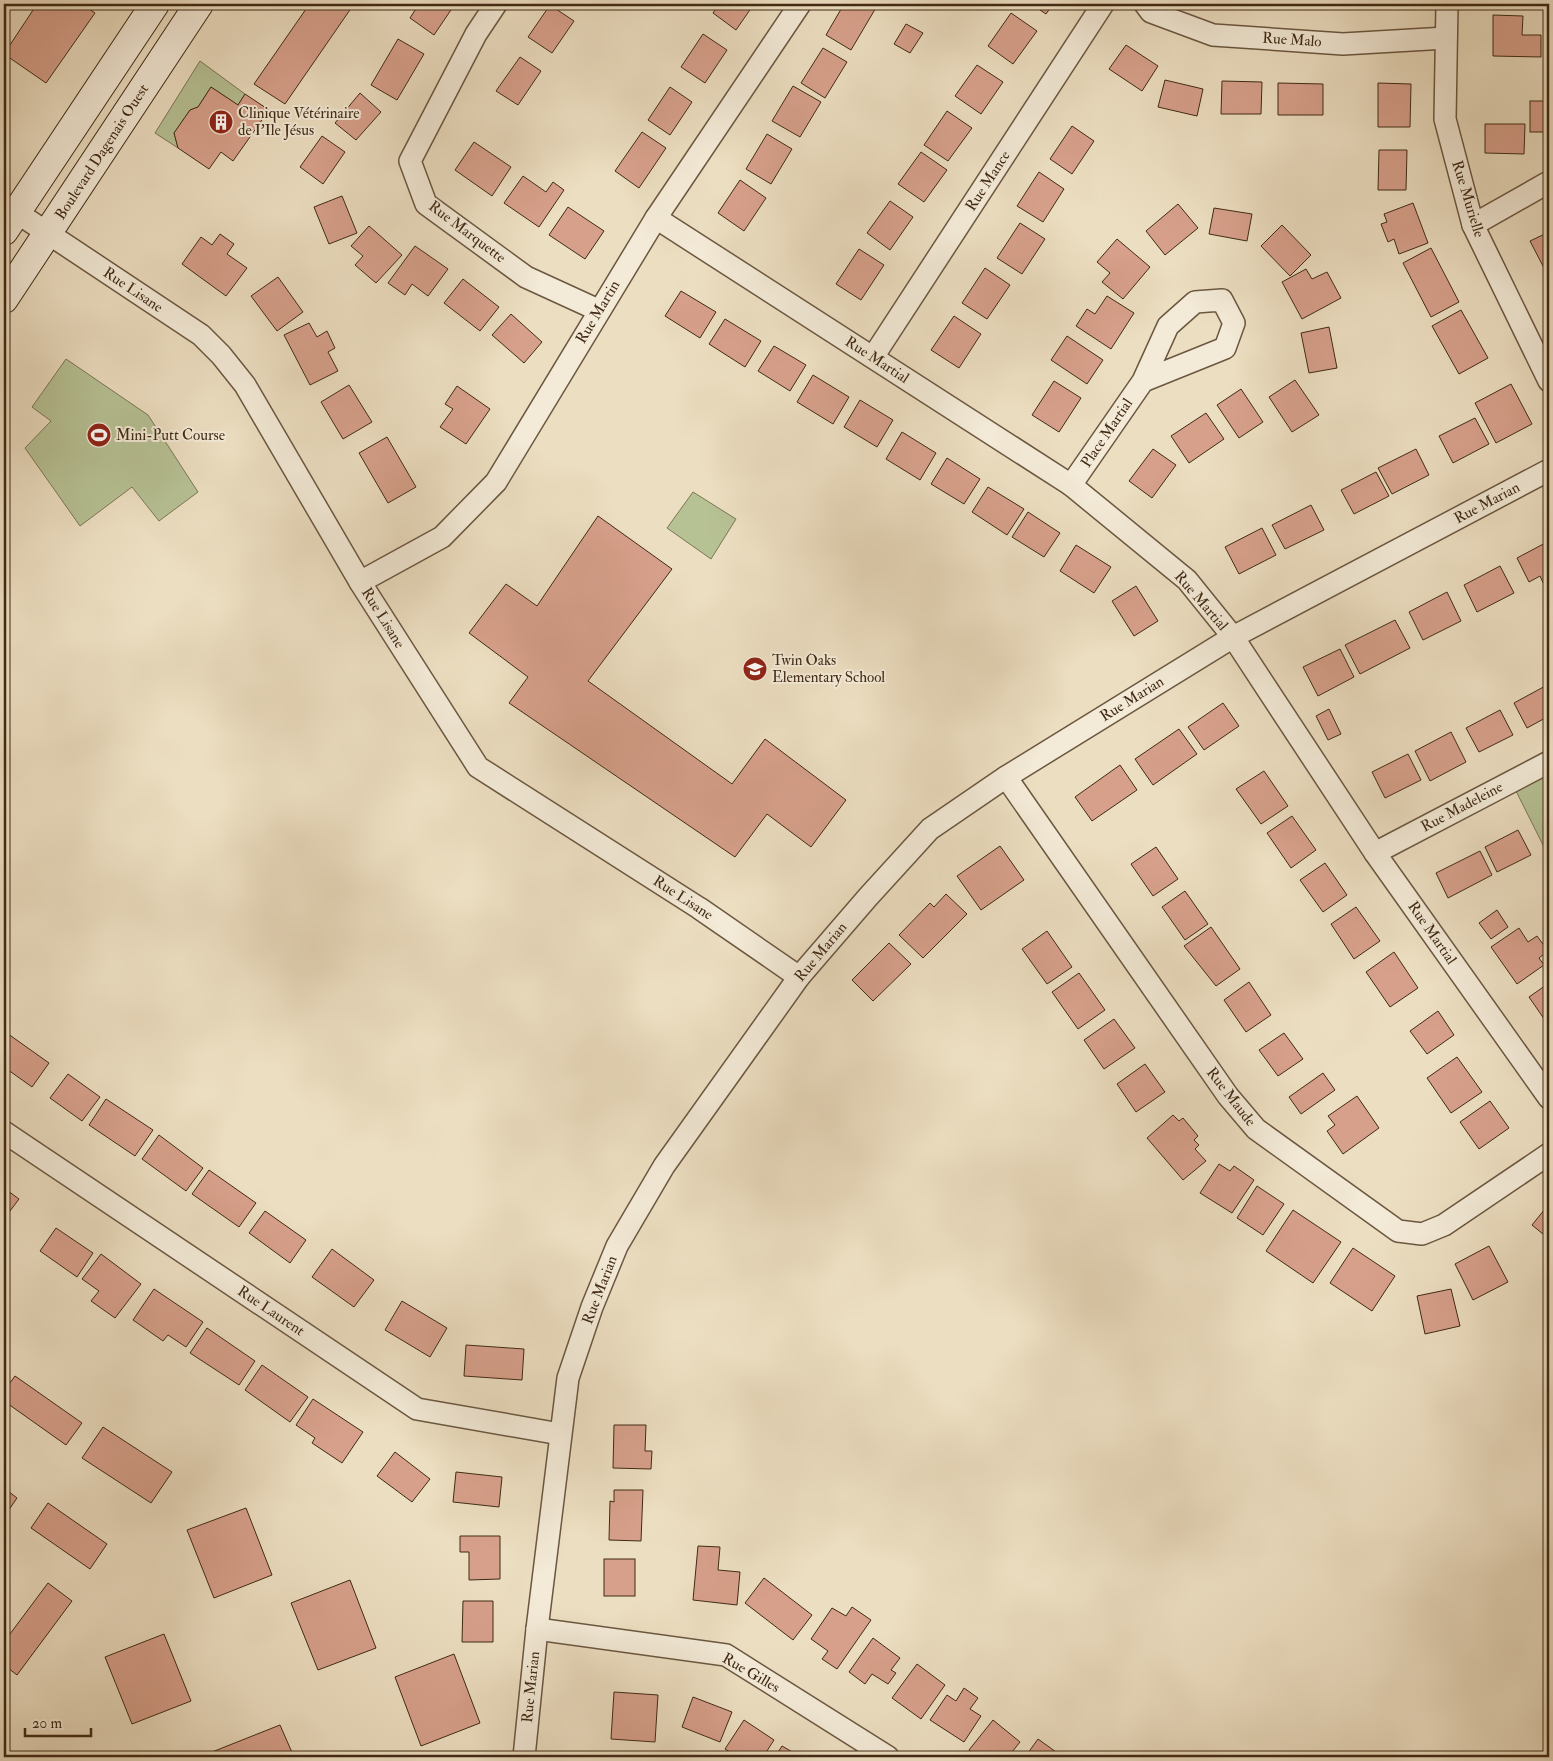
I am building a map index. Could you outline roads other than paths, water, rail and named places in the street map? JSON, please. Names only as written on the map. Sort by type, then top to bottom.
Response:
[{"type":"main road","points":[[10,221],[155,4]]},
{"type":"main road","name":"Boulevard Dagenais Ouest","points":[[4,300],[199,4]]},
{"type":"street","name":"Rue Marquette","points":[[496,4],[476,34],[410,161],[426,204],[526,277],[598,310]]},
{"type":"street","name":"Rue Martin","points":[[360,582],[442,536],[496,482],[598,310],[656,218],[800,4]]},
{"type":"street","name":"Rue Mance","points":[[873,357],[1103,4]]},
{"type":"street","name":"Rue Malo","points":[[1145,4],[1151,12],[1213,35],[1343,44],[1446,38]]},
{"type":"street","name":"Rue Murielle","points":[[1447,4],[1445,119],[1473,225],[1549,380]]},
{"type":"street","points":[[1473,225],[1549,182]]},
{"type":"street","name":"Rue Martial","points":[[656,218],[1072,485],[1187,580],[1233,637],[1375,853],[1549,1098]]},
{"type":"street","name":"Rue Lisane","points":[[10,221],[48,233],[201,335],[221,354],[245,385],[360,582],[478,767],[698,908],[799,977]]},
{"type":"street","name":"Place Martial","points":[[1072,485],[1142,382]]},
{"type":"street","name":"Rue Marian","points":[[524,1757],[537,1629],[568,1378],[592,1307],[617,1246],[664,1166],[799,977],[930,829],[1006,777],[1233,637],[1549,470]]},
{"type":"street","name":"Rue Madeleine","points":[[1375,853],[1549,762]]},
{"type":"street","name":"Rue Maude","points":[[1006,777],[1228,1096],[1256,1129],[1398,1231],[1422,1234],[1444,1225],[1549,1154]]},
{"type":"street","name":"Rue Laurent","points":[[4,1132],[417,1409],[560,1434]]},
{"type":"street","name":"Rue Gilles","points":[[537,1629],[726,1655],[888,1757]]},
{"type":"place","name":"Clinique Vétérinaire de I'Ile Jésus","points":[[221,122]]},
{"type":"place","name":"Mini-Putt Course","points":[[99,435]]},
{"type":"place","name":"Twin Oaks Elementary School","points":[[755,669]]}]
